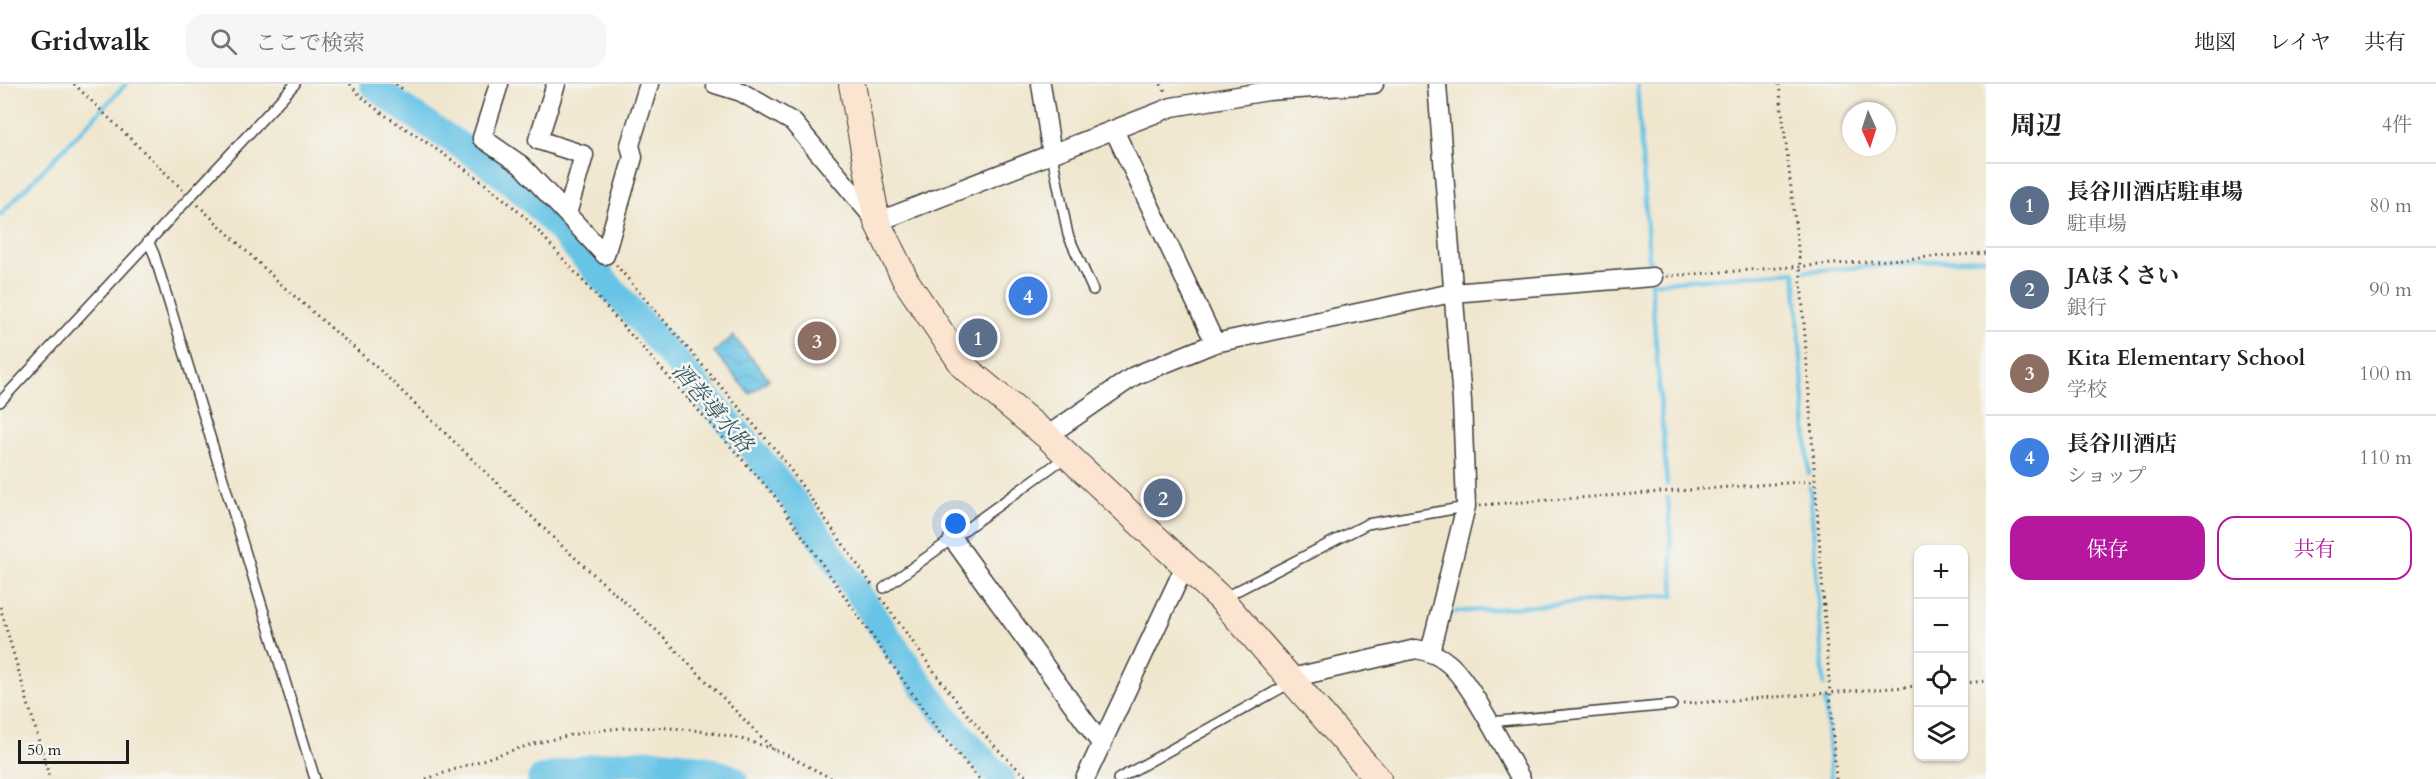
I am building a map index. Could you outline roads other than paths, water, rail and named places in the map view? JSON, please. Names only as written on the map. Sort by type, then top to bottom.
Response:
[{"type":"street","points":[[499,84],[482,138],[521,165],[605,255],[633,157],[630,145],[649,84]]},
{"type":"street","points":[[556,84],[538,140],[584,155],[567,214]]},
{"type":"street","points":[[715,84],[740,88],[793,122],[877,222],[906,280],[965,368],[1047,436],[1221,599],[1378,779]]},
{"type":"street","points":[[852,84],[877,222]]},
{"type":"street","points":[[1041,84],[1052,155]]},
{"type":"street","points":[[877,222],[1172,106],[1268,91],[1374,84]]},
{"type":"street","points":[[1430,652],[1466,506],[1462,401],[1437,84]]},
{"type":"street","points":[[1114,130],[1215,343]]},
{"type":"street","points":[[1047,436],[1134,376],[1215,343],[1452,293],[1653,277]]},
{"type":"street","points":[[953,539],[1102,745]]},
{"type":"street","points":[[1085,779],[1185,566]]},
{"type":"street","points":[[1291,678],[1416,650],[1430,652],[1450,665],[1473,696],[1521,779]]},
{"type":"lane","points":[[0,402],[295,84]]},
{"type":"lane","points":[[1052,155],[1068,235],[1093,290]]},
{"type":"lane","points":[[148,241],[158,265],[315,779]]},
{"type":"lane","points":[[884,588],[1067,456]]},
{"type":"lane","points":[[1221,599],[1367,524],[1466,506]]},
{"type":"lane","points":[[1118,779],[1285,686],[1291,678]]},
{"type":"lane","points":[[1487,722],[1672,705]]},
{"type":"water","points":[[733,336],[769,379],[750,394],[714,352]]},
{"type":"waterway","points":[[0,215],[126,84]]},
{"type":"waterway","name":"酒巻導水路","points":[[373,84],[410,113],[508,179],[563,233],[724,416],[783,487],[914,675],[971,746],[1002,779]]},
{"type":"waterway","points":[[1637,84],[1650,272]]},
{"type":"waterway","points":[[1806,271],[1986,258]]},
{"type":"waterway","points":[[1667,484],[1651,283],[1795,272],[1809,474]]},
{"type":"waterway","points":[[1810,487],[1824,685]]},
{"type":"waterway","points":[[1456,612],[1674,595],[1668,498]]},
{"type":"waterway","points":[[1825,700],[1831,779]]},
{"type":"waterway","points":[[541,779],[589,768],[638,762],[686,766],[734,779]]},
{"type":"place","name":"長谷川酒店","points":[[1028,296]]},
{"type":"place","name":"長谷川酒店駐車場","points":[[978,338]]},
{"type":"place","name":"Kita Elementary School","points":[[817,341]]},
{"type":"place","name":"JAほくさい","points":[[1163,498]]}]
